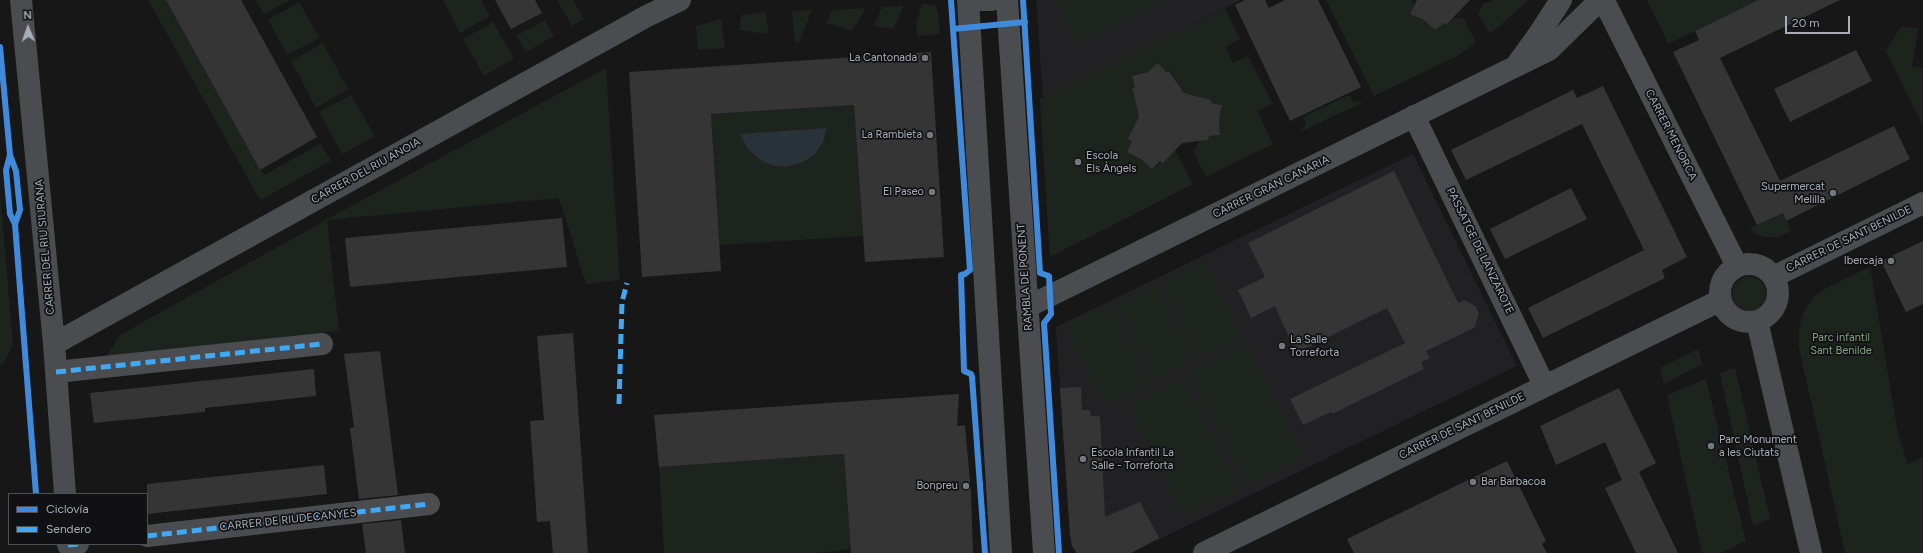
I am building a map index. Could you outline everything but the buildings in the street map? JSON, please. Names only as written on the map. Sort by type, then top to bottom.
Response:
[{"type":"street","name":"CARRER DEL RIU SIURANA","points":[[22,0],[54,344],[64,493]]},
{"type":"street","name":"CARRER DEL RIU ANOIA","points":[[54,344],[647,16],[680,0]]},
{"type":"street","points":[[968,0],[1001,553]]},
{"type":"street","points":[[979,0],[991,0]]},
{"type":"street","name":"RAMBLA DE PONENT","points":[[1007,0],[1044,553]]},
{"type":"street","name":"CARRER GRAN CANARIA","points":[[1515,67],[1561,0]]},
{"type":"street","name":"CARRER GRAN CANARIA","points":[[1027,307],[1549,50],[1596,2]]},
{"type":"street","name":"CARRER MENORCA","points":[[1596,2],[1737,266]]},
{"type":"street","name":"PASSATGE DE LANZAROTE","points":[[1414,116],[1544,385]]},
{"type":"street","name":"CARRER DE SANT BENILDE","points":[[1775,276],[1923,203]]},
{"type":"street","points":[[1754,264],[1762,267],[1775,276],[1779,293],[1778,301],[1770,314],[1757,321],[1742,321],[1735,318],[1724,308],[1721,300],[1721,284],[1725,277],[1737,266],[1754,264]]},
{"type":"street","name":"CARRER DE SANT BENILDE","points":[[1204,553],[1544,385],[1721,300]]},
{"type":"street","points":[[1757,321],[1811,553]]},
{"type":"street","points":[[56,372],[322,344]]},
{"type":"street","name":"CARRER DE RIUDECANYES","points":[[148,536],[429,504]]},
{"type":"shaded area","name":"Escola Els Àngels","points":[[1036,0],[1241,0],[1105,68],[1050,257],[1040,99],[1043,97]]},
{"type":"shaded area","points":[[827,128],[823,142],[815,154],[803,162],[786,167],[771,165],[759,159],[748,149],[740,134]]},
{"type":"shaded area","name":"La Salle Torreforta","points":[[1413,154],[1517,366],[1131,553],[1078,553],[1072,546],[1070,535],[1056,327]]},
{"type":"green space","points":[[148,0],[166,0],[260,170],[265,175],[321,143],[331,161],[260,200]]},
{"type":"green space","points":[[256,0],[290,0],[264,14]]},
{"type":"green space","points":[[443,0],[481,0],[490,16],[460,33]]},
{"type":"green space","points":[[557,0],[573,0],[584,19],[572,26]]},
{"type":"green space","points":[[1056,0],[1170,0],[1078,44]]},
{"type":"green space","points":[[1326,0],[1413,0],[1412,2],[1415,3],[1410,14],[1424,20],[1435,30],[1444,23],[1446,25],[1453,18],[1464,18],[1476,43],[1457,56],[1374,96]]},
{"type":"green space","points":[[1492,0],[1529,0],[1490,34],[1478,14],[1483,3],[1492,2]]},
{"type":"green space","points":[[1647,0],[1758,0],[1668,44]]},
{"type":"green space","points":[[299,2],[320,38],[287,55],[268,20]]},
{"type":"green space","points":[[922,3],[936,6],[939,17],[940,34],[917,36],[916,24]]},
{"type":"green space","points":[[904,6],[893,29],[874,26],[882,7]]},
{"type":"green space","points":[[866,8],[852,31],[826,23],[832,10]]},
{"type":"green space","points":[[1225,8],[1240,39],[1225,47],[1233,63],[1248,56],[1273,104],[1257,111],[1273,144],[1206,177],[1193,151],[1199,141],[1209,136],[1220,135],[1219,119],[1222,105],[1211,103],[1211,100],[1184,93],[1169,71],[1148,72],[1132,76],[1135,87],[1132,88],[1139,116],[1129,139],[1132,141],[1127,152],[1141,159],[1152,169],[1175,150],[1193,184],[1050,257],[1040,99]]},
{"type":"green space","points":[[812,10],[799,43],[795,42],[792,11]]},
{"type":"green space","points":[[765,12],[769,34],[739,30],[741,15]]},
{"type":"green space","points":[[721,19],[725,48],[698,50],[696,26]]},
{"type":"green space","points":[[545,20],[554,36],[526,52],[516,36]]},
{"type":"green space","points":[[493,22],[514,58],[484,76],[463,39]]},
{"type":"green space","points":[[1901,26],[1918,29],[1912,66],[1923,68],[1923,126],[1886,51]]},
{"type":"green space","points":[[323,43],[348,89],[316,108],[291,61]]},
{"type":"green space","points":[[606,68],[620,280],[586,284],[559,198],[327,220],[339,331],[105,358],[120,335],[344,210]]},
{"type":"green space","points":[[351,95],[375,136],[342,154],[319,112]]},
{"type":"green space","points":[[1349,95],[1353,102],[1364,102],[1300,132],[1306,125],[1303,117]]},
{"type":"green space","points":[[854,105],[863,236],[719,245],[711,114]]},
{"type":"green space","points":[[0,192],[13,345],[3,364],[0,365]]},
{"type":"green space","points":[[1783,213],[1791,231],[1777,237],[1765,237],[1755,234],[1749,229]]},
{"type":"green space","points":[[1204,260],[1242,337],[1200,357],[1162,280]]},
{"type":"green space","name":"Parc infantil Sant Benilde","points":[[1870,267],[1898,434],[1908,464],[1923,457],[1923,553],[1845,553],[1799,348],[1799,328],[1804,311],[1815,296],[1826,288]]},
{"type":"green space","points":[[1746,277],[1752,277],[1761,282],[1765,288],[1765,300],[1761,306],[1752,311],[1746,311],[1737,306],[1732,297],[1732,291],[1737,282]]},
{"type":"green space","points":[[1157,282],[1196,359],[1154,380],[1115,303]]},
{"type":"green space","points":[[1109,303],[1149,384],[1105,406],[1065,325]]},
{"type":"green space","points":[[1247,342],[1304,458],[1246,486],[1188,371]]},
{"type":"green space","points":[[1698,349],[1702,364],[1664,384],[1660,368]]},
{"type":"green space","points":[[1735,368],[1770,519],[1753,526],[1720,373]]},
{"type":"green space","points":[[1185,378],[1240,489],[1183,517],[1128,406]]},
{"type":"green space","points":[[1706,379],[1746,541],[1720,553],[1702,553],[1667,395]]},
{"type":"green space","points":[[844,454],[851,549],[817,553],[664,553],[659,467]]},
{"type":"marked path","points":[[619,404],[622,302],[627,283]]},
{"type":"marked path","points":[[56,372],[322,344]]},
{"type":"marked path","points":[[148,536],[429,504]]},
{"type":"cycle path","points":[[951,0],[970,270],[961,275],[964,371],[971,374],[972,377],[985,553]]},
{"type":"cycle path","points":[[1023,0],[1040,273],[1049,276],[1051,314],[1044,323],[1059,553]]},
{"type":"cycle path","points":[[953,29],[1025,22]]},
{"type":"cycle path","points":[[0,47],[10,155],[16,171],[20,210],[15,224],[36,493]]},
{"type":"cycle path","points":[[10,155],[6,170],[10,214],[15,224]]},
{"type":"place","name":"La Cantonada","points":[[925,58]]},
{"type":"place","name":"La Rambleta","points":[[930,135]]},
{"type":"place","name":"Escola Els Àngels","points":[[1078,162]]},
{"type":"place","name":"El Paseo","points":[[932,192]]},
{"type":"place","name":"Supermercat Melilla","points":[[1833,193]]},
{"type":"place","name":"Ibercaja","points":[[1891,261]]},
{"type":"place","name":"La Salle Torreforta","points":[[1282,346]]},
{"type":"place","name":"Parc Monument a les Ciutats","points":[[1711,446]]},
{"type":"place","name":"Escola Infantil La Salle - Torreforta","points":[[1083,459]]},
{"type":"place","name":"Bar Barbacoa","points":[[1473,482]]},
{"type":"place","name":"Bonpreu","points":[[966,486]]}]
